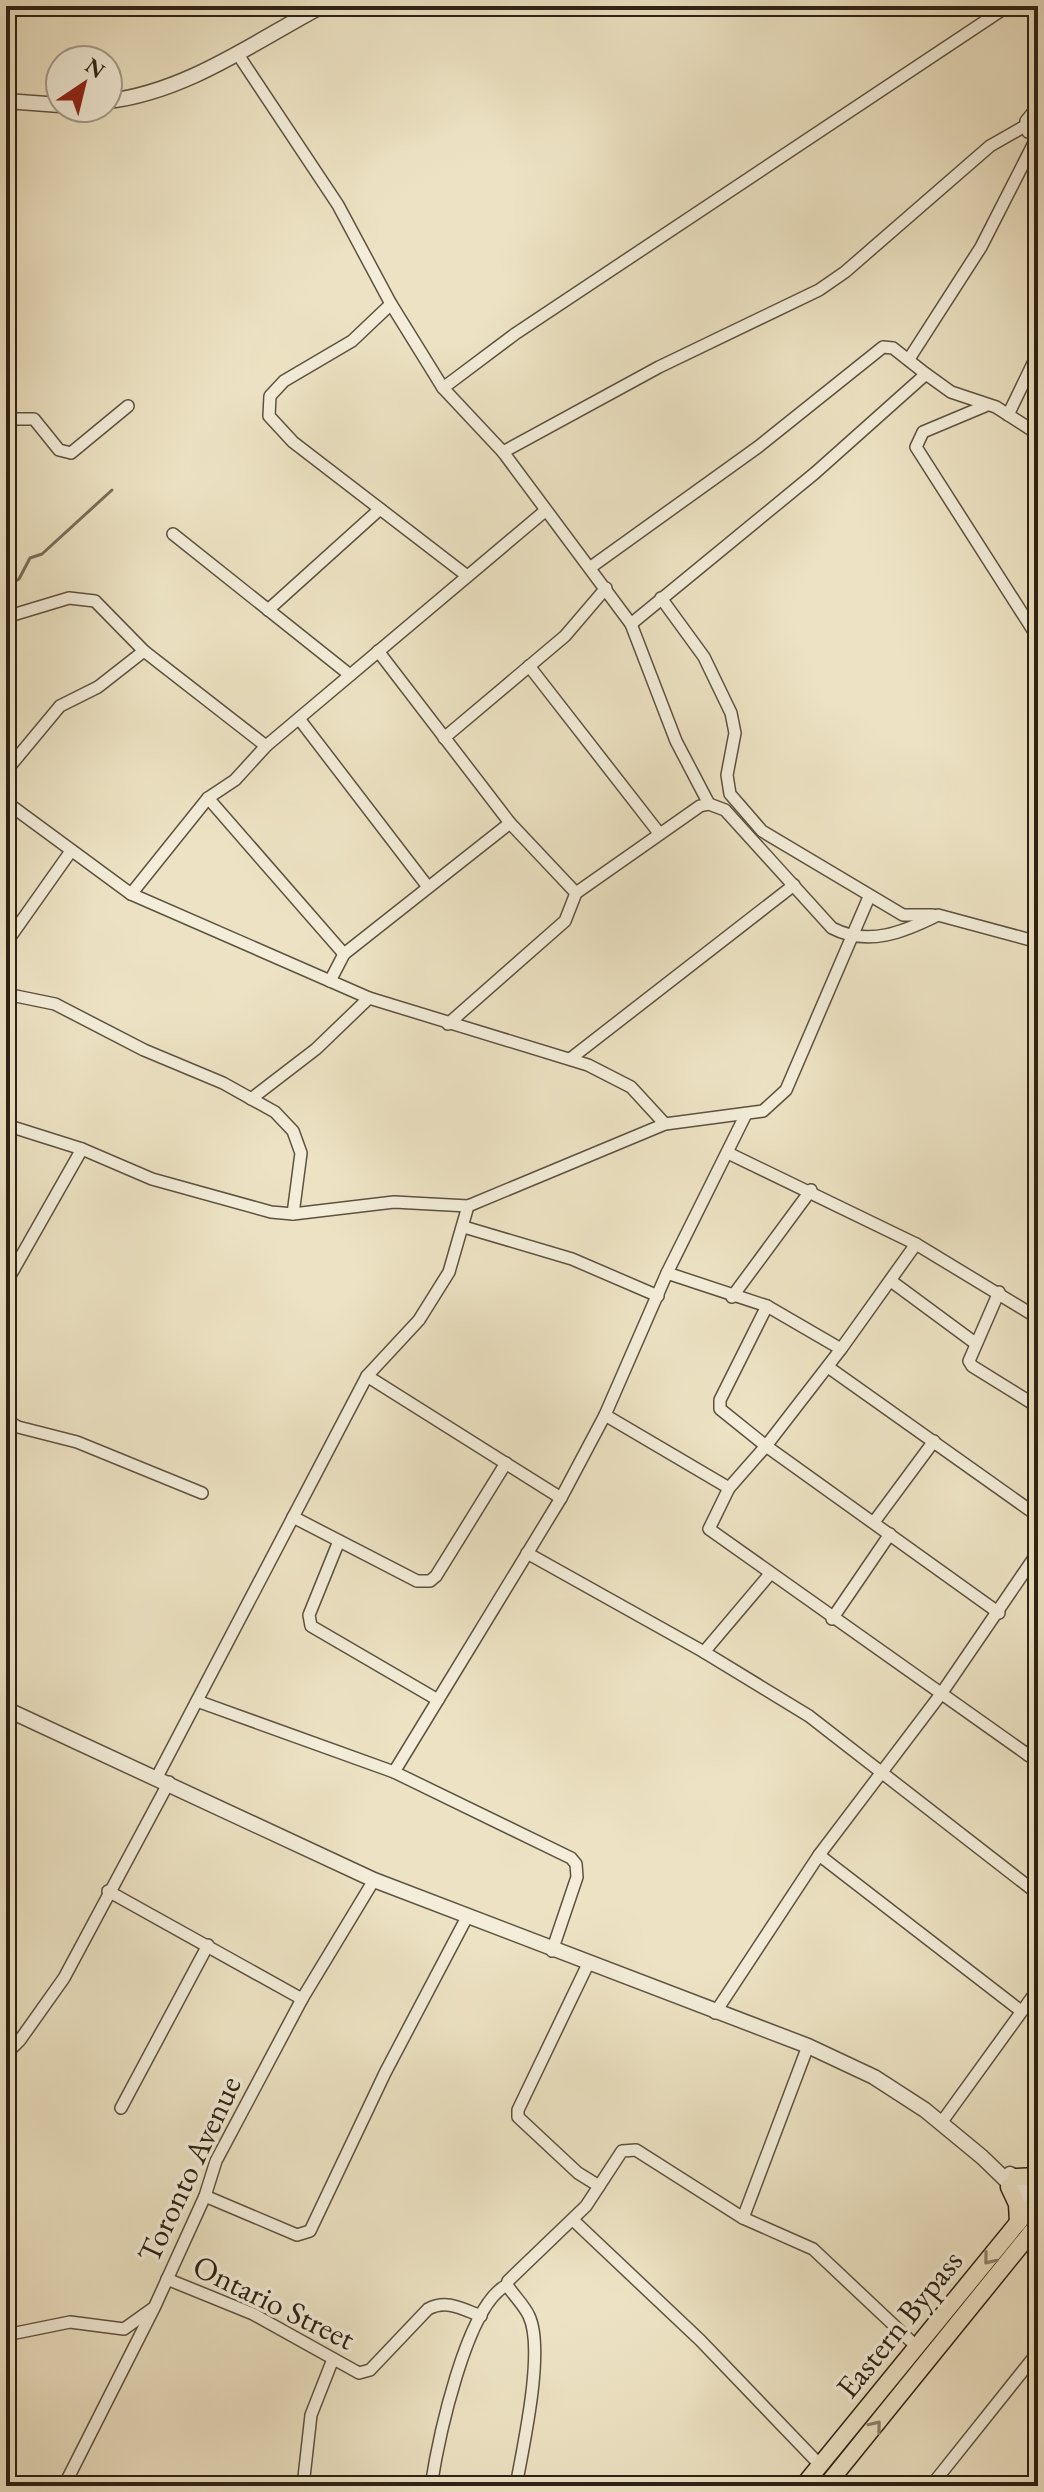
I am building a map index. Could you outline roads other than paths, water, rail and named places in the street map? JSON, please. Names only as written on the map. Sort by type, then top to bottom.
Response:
[{"type":"main road","points":[[1018,2223],[1013,2182],[1038,2176]]},
{"type":"main road","name":"Eastern Bypass","points":[[803,2486],[1036,2203]]},
{"type":"main road","name":"Eastern Bypass","points":[[826,2486],[1038,2224]]},
{"type":"street","points":[[124,98],[150,94],[237,53],[322,6]]},
{"type":"street","points":[[443,388],[515,334],[1008,6]]},
{"type":"street","points":[[237,53],[338,205],[391,304],[443,388],[503,452],[631,624],[676,741],[709,804]]},
{"type":"street","points":[[6,101],[44,104]]},
{"type":"street","points":[[503,452],[659,367],[819,290],[845,272],[990,146],[1025,126],[1038,106]]},
{"type":"street","points":[[909,359],[981,247],[1037,140],[1025,126]]},
{"type":"street","points":[[391,304],[352,341],[284,381],[270,396],[269,416],[293,442],[466,575]]},
{"type":"street","points":[[591,567],[758,447],[883,347],[893,348],[951,392],[985,406],[996,407],[1038,434]]},
{"type":"street","points":[[1008,415],[1038,353]]},
{"type":"street","points":[[631,624],[815,473],[926,374]]},
{"type":"street","points":[[7,417],[34,419],[59,450],[71,453],[128,406]]},
{"type":"street","points":[[985,406],[923,432],[916,447],[1038,638]]},
{"type":"street","points":[[268,610],[380,509]]},
{"type":"street","points":[[131,894],[208,798],[235,780],[266,746],[545,511]]},
{"type":"street","points":[[173,534],[350,675]]},
{"type":"street","points":[[444,738],[565,636],[606,588]]},
{"type":"street","points":[[6,617],[43,604],[82,597],[95,601],[144,651],[266,746]]},
{"type":"street","points":[[661,598],[704,657],[731,713],[735,733],[727,775],[730,794],[762,831],[903,915],[938,915],[1038,942]]},
{"type":"street","points":[[6,771],[60,706],[98,687],[144,651]]},
{"type":"street","points":[[378,651],[510,823],[576,893]]},
{"type":"street","points":[[529,666],[659,833]]},
{"type":"street","points":[[300,720],[428,887]]},
{"type":"street","points":[[208,798],[344,954]]},
{"type":"street","points":[[6,802],[131,894],[369,998],[570,1059],[631,1087],[665,1124]]},
{"type":"street","points":[[448,1024],[565,921],[576,893],[700,806],[709,804],[725,810],[832,928],[850,938],[899,934],[938,915]]},
{"type":"street","points":[[330,981],[344,954],[510,823]]},
{"type":"street","points":[[6,943],[71,851]]},
{"type":"street","points":[[570,1059],[794,885]]},
{"type":"street","points":[[6,1125],[82,1149],[172,1185],[271,1212],[293,1214],[394,1202],[468,1206],[665,1124],[745,1116],[775,1103],[786,1090],[869,897]]},
{"type":"street","points":[[6,994],[55,1004],[144,1050],[223,1083],[286,1121],[301,1153],[300,1188],[293,1214]]},
{"type":"street","points":[[251,1099],[316,1049],[369,998]]},
{"type":"street","points":[[394,1772],[561,1498],[605,1415],[667,1273],[745,1116]]},
{"type":"street","points":[[6,1283],[82,1149]]},
{"type":"street","points":[[728,1153],[811,1190],[916,1244],[1038,1318]]},
{"type":"street","points":[[732,1297],[811,1190]]},
{"type":"street","points":[[6,2054],[64,1978],[163,1780],[197,1701],[367,1376],[431,1303],[449,1272],[468,1206]]},
{"type":"street","points":[[464,1227],[572,1259],[658,1296]]},
{"type":"street","points":[[916,1244],[828,1367],[729,1488],[711,1533],[1033,1758],[1038,1741]]},
{"type":"street","points":[[667,1273],[732,1297],[767,1306],[841,1349]]},
{"type":"street","points":[[891,1281],[975,1343]]},
{"type":"street","points":[[999,1292],[969,1361],[972,1366],[1038,1407]]},
{"type":"street","points":[[767,1306],[719,1404],[725,1414],[999,1613]]},
{"type":"street","points":[[828,1367],[1038,1516]]},
{"type":"street","points":[[367,1376],[561,1498]]},
{"type":"street","points":[[605,1415],[729,1488]]},
{"type":"street","points":[[6,1420],[18,1427],[77,1442],[202,1493]]},
{"type":"street","points":[[874,1522],[934,1441]]},
{"type":"street","points":[[293,1517],[417,1581],[430,1581],[506,1463]]},
{"type":"street","points":[[832,1619],[890,1534]]},
{"type":"street","points":[[339,1541],[309,1615],[311,1626],[438,1700]]},
{"type":"street","points":[[715,2013],[819,1855],[941,1694],[1038,1552]]},
{"type":"street","points":[[527,1553],[704,1652],[809,1716],[1038,1894]]},
{"type":"street","points":[[704,1652],[770,1574]]},
{"type":"street","points":[[197,1701],[394,1772],[576,1864],[577,1877],[552,1951]]},
{"type":"street","points":[[6,1709],[374,1880],[552,1951],[808,2046],[874,2077],[941,2123],[1036,2203]]},
{"type":"street","points":[[819,1855],[1021,2011]]},
{"type":"street","name":"Toronto Avenue","points":[[64,2486],[155,2306],[205,2196],[216,2161],[302,1999],[374,1880]]},
{"type":"street","points":[[108,1891],[302,1999]]},
{"type":"street","points":[[205,2196],[297,2235],[310,2231],[385,2073],[467,1917]]},
{"type":"street","points":[[121,2108],[208,1945]]},
{"type":"street","points":[[588,1964],[518,2110],[518,2117],[578,2173],[599,2186]]},
{"type":"street","points":[[941,2123],[1038,1989]]},
{"type":"street","points":[[743,2218],[808,2046]]},
{"type":"street","points":[[431,2486],[441,2423],[489,2298],[507,2285],[511,2277],[573,2220],[622,2151],[636,2150],[743,2218],[813,2249],[917,2347]]},
{"type":"street","points":[[573,2220],[700,2340],[820,2465]]},
{"type":"street","name":"Ontario Street","points":[[167,2279],[253,2314],[359,2373],[370,2370],[437,2304],[445,2303],[481,2316]]},
{"type":"street","points":[[507,2285],[529,2315],[533,2329],[533,2382],[516,2486]]},
{"type":"street","points":[[6,2335],[70,2322],[124,2329],[155,2306]]},
{"type":"street","points":[[931,2486],[1038,2352]]},
{"type":"street","points":[[305,2486],[311,2415],[333,2359]]},
{"type":"street","points":[[1033,2486],[1038,2479]]},
{"type":"street","points":[[399,2486],[409,2486]]},
{"type":"waterway","points":[[6,587],[19,579],[30,558],[42,554],[112,490]]}]
